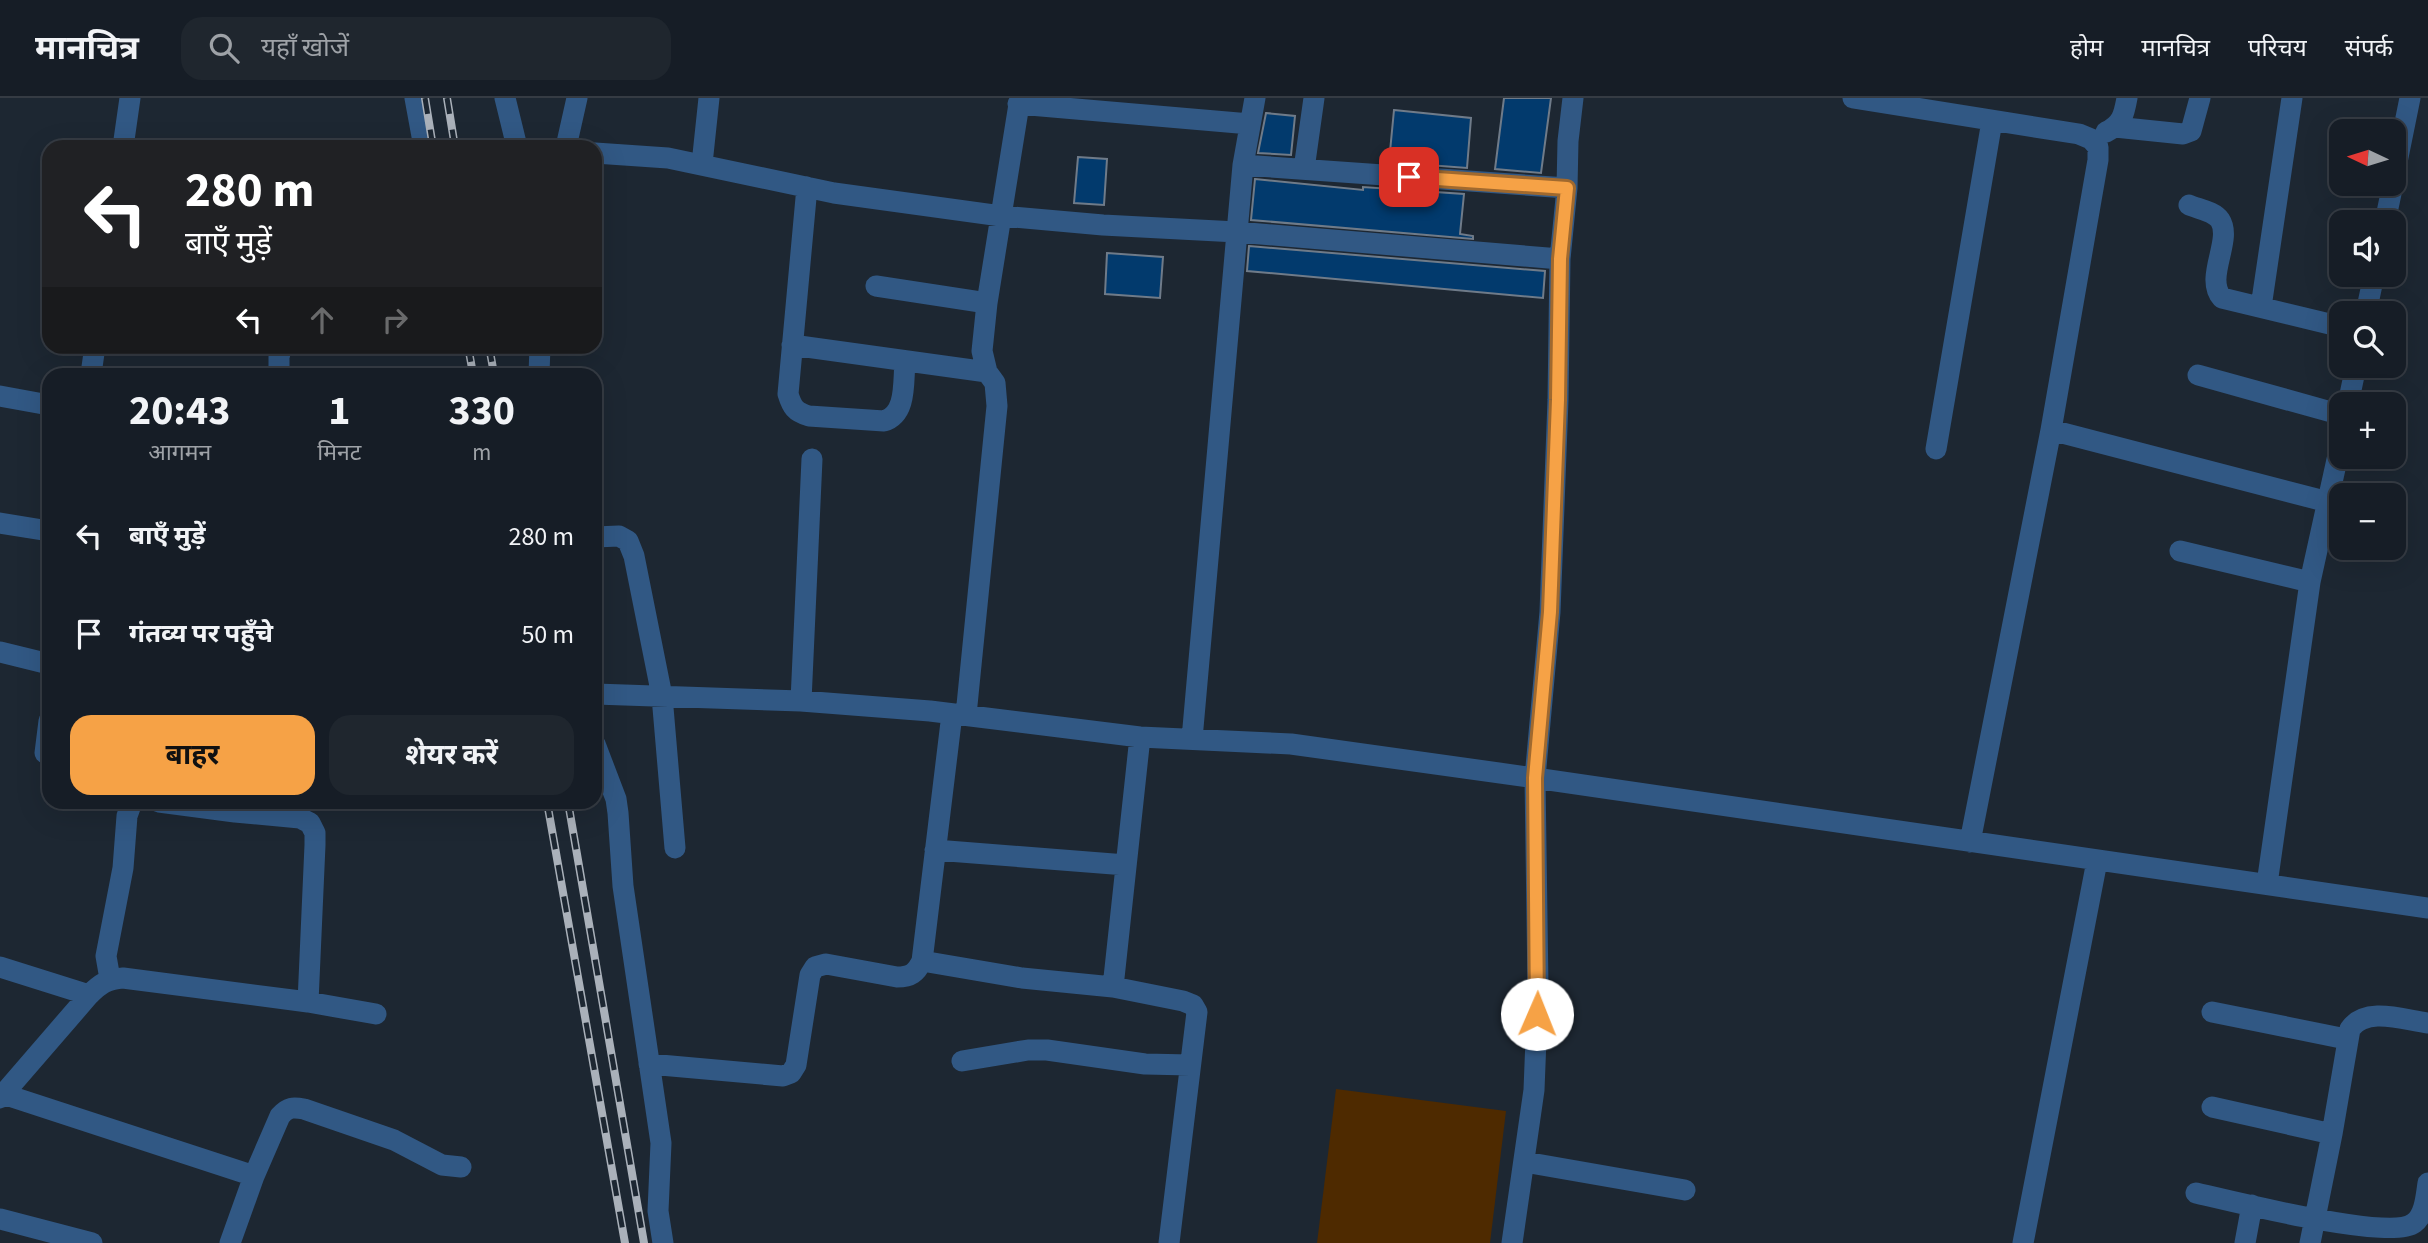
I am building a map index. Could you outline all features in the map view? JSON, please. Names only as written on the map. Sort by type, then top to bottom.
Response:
[{"type":"street","points":[[124,140],[130,98]]},
{"type":"street","points":[[415,98],[423,140]]},
{"type":"street","points":[[506,98],[515,140]]},
{"type":"street","points":[[568,140],[577,98]]},
{"type":"street","points":[[702,164],[709,98]]},
{"type":"street","points":[[1192,739],[1243,165],[1255,98]]},
{"type":"street","points":[[1304,169],[1314,98]]},
{"type":"street","points":[[1512,1243],[1534,1090],[1538,988],[1535,778],[1550,612],[1560,259],[1573,98]]},
{"type":"street","points":[[1853,98],[2066,131],[2091,139],[2098,147],[2052,430],[1970,842]]},
{"type":"street","points":[[2091,139],[2115,127],[2122,119],[2127,98]]},
{"type":"street","points":[[2115,127],[2183,134],[2192,131],[2200,98]]},
{"type":"street","points":[[2261,307],[2292,98]]},
{"type":"street","points":[[2406,119],[2410,98]]},
{"type":"street","points":[[649,1064],[783,1076],[791,1073],[796,1065],[810,975],[816,967],[826,964],[908,977],[917,971],[922,961],[935,850],[959,714],[997,407],[995,383],[987,372],[982,351],[1019,101],[1251,124]]},
{"type":"street","points":[[1936,449],[1992,121]]},
{"type":"street","points":[[602,153],[668,158],[862,198],[1001,216],[1237,232],[1560,259]]},
{"type":"street","points":[[1243,165],[1567,188]]},
{"type":"street","points":[[807,187],[788,394],[792,407],[809,416],[884,421],[892,418],[901,403],[905,362]]},
{"type":"street","points":[[2189,205],[2220,220],[2223,232],[2216,282],[2217,292],[2222,298],[2329,324]]},
{"type":"street","points":[[876,286],[987,303]]},
{"type":"street","points":[[792,345],[987,372]]},
{"type":"street","points":[[2198,375],[2329,411]]},
{"type":"street","points":[[0,396],[42,404]]},
{"type":"street","points":[[2052,430],[2328,502]]},
{"type":"street","points":[[801,701],[812,459]]},
{"type":"street","points":[[2267,884],[2310,582],[2335,469]]},
{"type":"street","points":[[0,523],[42,530]]},
{"type":"street","points":[[602,537],[620,536],[628,541],[634,555],[662,696],[675,848]]},
{"type":"street","points":[[2180,551],[2310,582]]},
{"type":"street","points":[[0,652],[42,662]]},
{"type":"street","points":[[602,694],[801,701],[959,714],[1140,737],[1291,744],[2428,908]]},
{"type":"street","points":[[1113,987],[1140,737]]},
{"type":"street","points":[[602,762],[616,799],[622,886],[661,1143],[658,1211],[663,1243]]},
{"type":"street","points":[[110,979],[106,956],[123,867],[130,809]]},
{"type":"street","points":[[207,809],[300,818],[310,823],[315,832],[307,1002]]},
{"type":"street","points":[[935,850],[1126,865]]},
{"type":"street","points":[[2023,1243],[2097,861]]},
{"type":"street","points":[[922,961],[1022,978],[1113,987],[1193,1005],[1197,1012],[1169,1243]]},
{"type":"street","points":[[0,967],[89,995]]},
{"type":"street","points":[[254,1176],[1,1095],[89,995],[110,979],[123,978],[307,1002],[376,1014]]},
{"type":"street","points":[[2212,1012],[2346,1039]]},
{"type":"street","points":[[2310,1243],[2332,1135],[2346,1039],[2356,1021],[2364,1017],[2376,1016],[2428,1023]]},
{"type":"street","points":[[962,1061],[1028,1050],[1047,1050],[1146,1065],[1190,1065]]},
{"type":"street","points":[[230,1243],[254,1176],[280,1116],[287,1109],[295,1107],[394,1140],[442,1165],[461,1167]]},
{"type":"street","points":[[2212,1107],[2332,1135]]},
{"type":"street","points":[[1525,1162],[1685,1190]]},
{"type":"street","points":[[2196,1193],[2315,1219],[2402,1228],[2416,1222],[2423,1209],[2428,1183]]},
{"type":"street","points":[[2245,1243],[2252,1205]]},
{"type":"street","points":[[0,1219],[92,1243]]},
{"type":"shaded area","points":[[1336,1089],[1506,1111],[1490,1243],[1317,1243]]},
{"type":"building","points":[[1504,98],[1551,98],[1541,173],[1495,169]]},
{"type":"building","points":[[1394,110],[1471,118],[1467,168],[1389,162]]},
{"type":"building","points":[[1266,113],[1295,116],[1291,155],[1258,153]]},
{"type":"building","points":[[1078,157],[1107,159],[1104,205],[1074,203]]},
{"type":"building","points":[[1255,179],[1363,190],[1363,187],[1464,194],[1460,234],[1473,236],[1473,239],[1251,220]]},
{"type":"building","points":[[1249,246],[1545,271],[1543,298],[1247,271]]},
{"type":"building","points":[[1107,253],[1163,257],[1160,298],[1105,294]]},
{"type":"railway","points":[[425,98],[432,140]]},
{"type":"railway","points":[[447,98],[454,140]]},
{"type":"railway","points":[[469,354],[472,368]]},
{"type":"railway","points":[[490,354],[493,368]]},
{"type":"railway","points":[[548,809],[625,1243]]},
{"type":"railway","points":[[569,809],[644,1243]]},
{"type":"route","points":[[1409,177],[1567,188],[1560,259],[1550,612],[1535,778],[1537,1014]]}]
